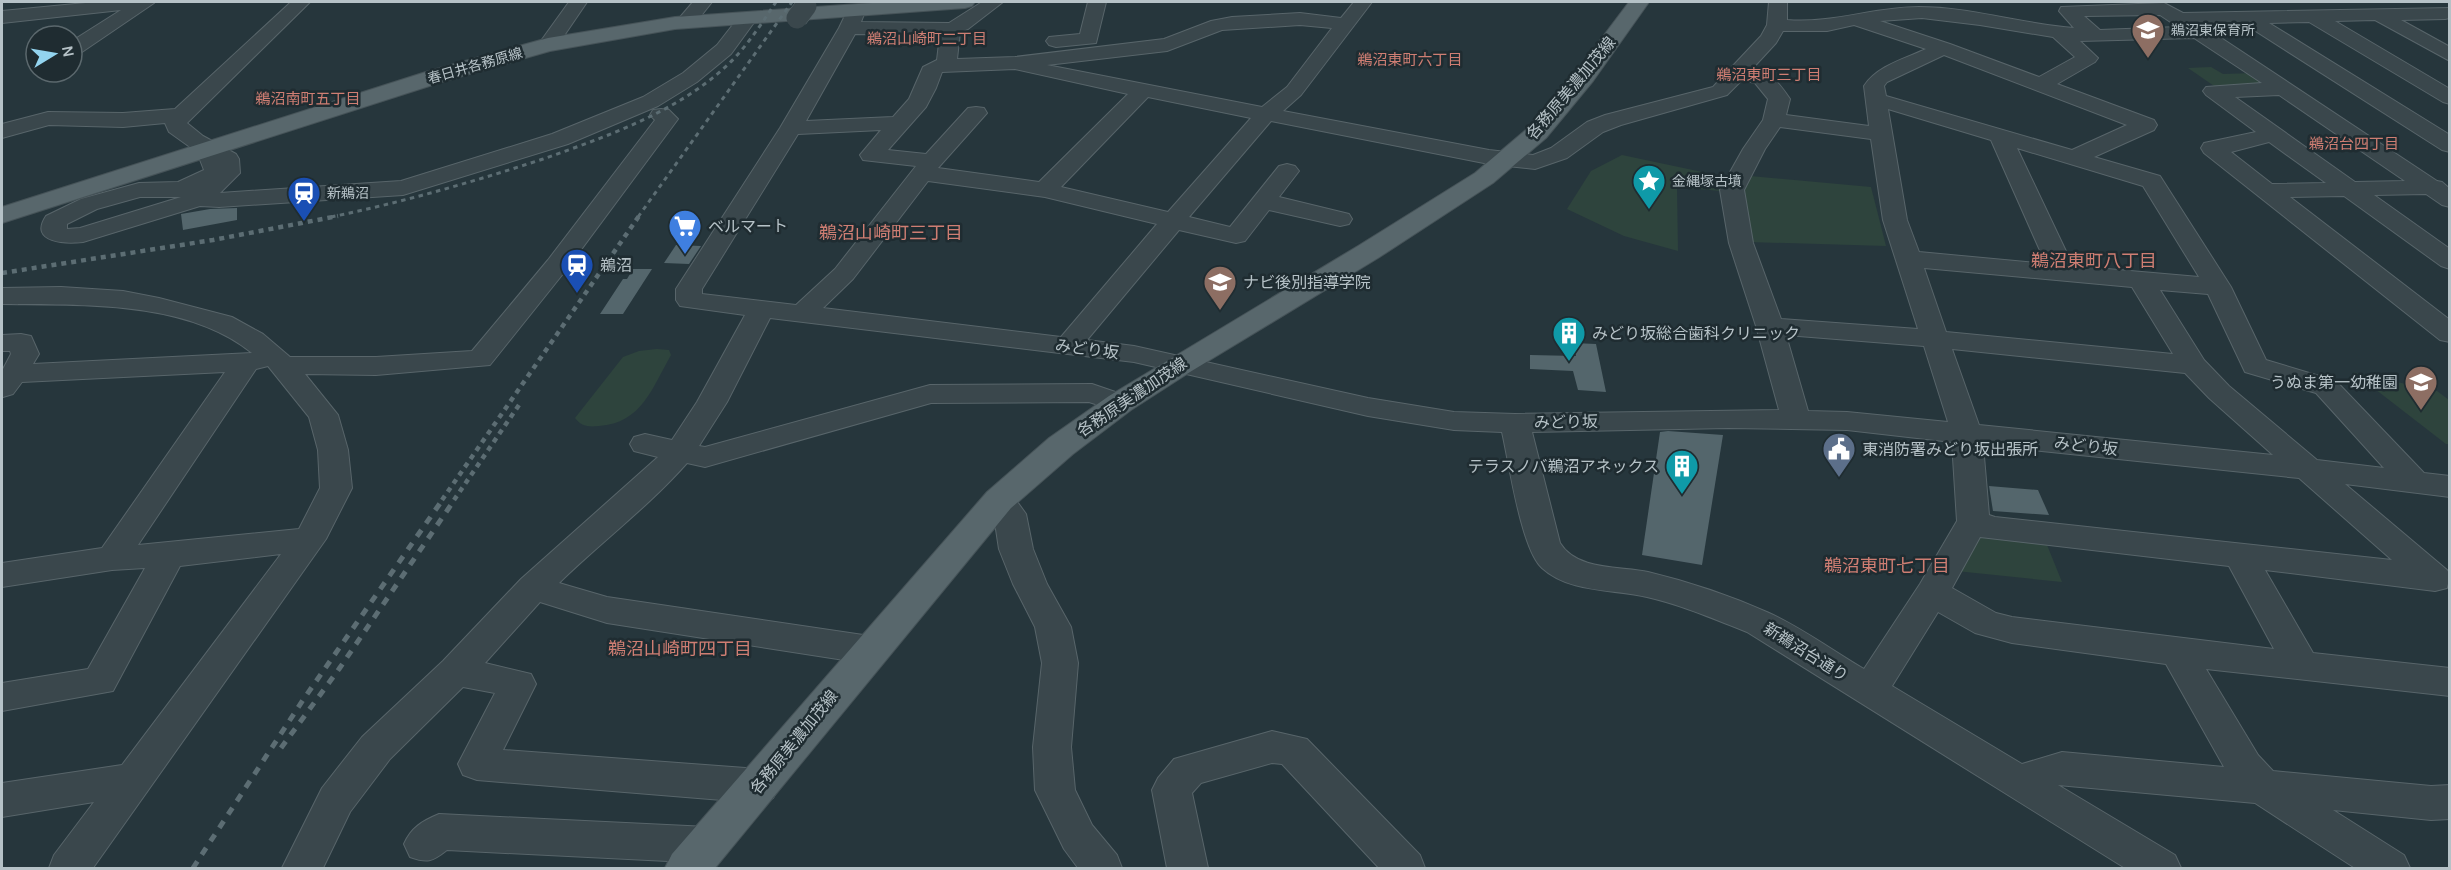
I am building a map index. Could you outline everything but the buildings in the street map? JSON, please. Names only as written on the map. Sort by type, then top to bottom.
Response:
[{"type":"main road","name":"春日井各務原線","points":[[2,215],[437,76],[548,45],[686,22],[749,17],[806,9],[853,19],[965,2]]},
{"type":"main road","name":"各務原美濃加茂線","points":[[698,857],[870,650],[999,500],[1062,446],[1120,403],[1368,252],[1484,178],[1537,133],[1578,84],[1639,2]]},
{"type":"street","points":[[2,17],[146,2]]},
{"type":"street","points":[[84,42],[146,2]]},
{"type":"street","points":[[301,2],[177,122],[177,127],[207,149],[228,159],[228,173],[191,194],[219,200],[403,188],[608,120],[680,85],[717,56],[749,17]]},
{"type":"street","points":[[548,45],[578,2]]},
{"type":"street","points":[[686,22],[703,2]]},
{"type":"street","points":[[791,128],[853,19],[951,29],[994,2]]},
{"type":"street","points":[[1028,42],[1089,39],[1097,2]]},
{"type":"street","points":[[1067,346],[1267,113],[1294,91],[1363,2]]},
{"type":"street","points":[[1769,83],[1766,45],[1778,2]]},
{"type":"street","points":[[2288,2],[2450,98]]},
{"type":"street","points":[[2355,2],[2450,55]]},
{"type":"street","points":[[2423,2],[2447,14]]},
{"type":"street","points":[[2096,36],[2085,29],[2068,11],[2164,9],[2443,191]]},
{"type":"street","points":[[1015,63],[1506,160],[1535,162],[1559,153],[1595,127],[1613,120],[1720,91],[1766,45],[1800,27],[1873,15],[1932,12],[1969,15],[2060,33],[2096,36],[2201,33]]},
{"type":"street","points":[[2181,19],[2447,14]]},
{"type":"street","points":[[2248,18],[2450,145]]},
{"type":"street","points":[[1287,171],[1236,236],[1045,190],[871,155],[918,102],[926,88],[930,71],[937,66],[1015,63],[1167,45],[1218,25],[1300,19],[1344,24]]},
{"type":"street","points":[[1855,19],[1943,48],[2146,125],[2073,158]]},
{"type":"street","points":[[946,65],[951,29]]},
{"type":"street","points":[[2040,85],[2088,58],[2060,33]]},
{"type":"street","points":[[976,65],[985,44]]},
{"type":"street","points":[[1869,691],[1932,593],[1973,521],[1967,433],[1895,219],[1874,86],[1880,78],[1943,48]]},
{"type":"street","points":[[2450,72],[2339,75],[2213,91],[2450,261]]},
{"type":"street","points":[[1736,74],[1760,76],[1769,83],[1779,99],[1774,120],[1754,149],[1732,190],[1741,243],[1770,326],[1796,419]]},
{"type":"street","points":[[1045,190],[1143,90]]},
{"type":"street","points":[[1877,101],[2152,182],[2218,287],[2255,366],[2326,387],[2416,484]]},
{"type":"street","points":[[802,314],[844,274],[858,253],[928,167],[976,113]]},
{"type":"street","points":[[2,131],[48,118],[123,120],[182,115]]},
{"type":"street","points":[[8,382],[268,361],[376,366],[480,359],[557,265],[667,119],[661,115]]},
{"type":"street","points":[[1774,120],[1881,134]]},
{"type":"street","points":[[791,128],[898,123]]},
{"type":"street","name":"みどり坂","points":[[791,128],[689,289],[688,300],[1134,354],[1410,416],[1454,421],[1515,423],[1796,419],[1847,421],[2308,469],[2450,487]]},
{"type":"street","points":[[2271,134],[2242,143],[2212,148],[2450,334]]},
{"type":"street","points":[[2000,136],[2063,273]]},
{"type":"street","points":[[2266,191],[2348,188],[2443,191]]},
{"type":"street","points":[[1263,201],[1340,219]]},
{"type":"street","points":[[1908,258],[2218,287]]},
{"type":"street","points":[[2141,280],[2193,365],[2247,419],[2441,583]]},
{"type":"street","points":[[2,296],[61,295],[123,299],[222,323],[253,340],[268,361],[322,416],[333,450],[336,488],[310,539],[69,868]]},
{"type":"street","points":[[302,868],[336,800],[376,748],[456,671],[533,588],[581,542],[656,478],[679,453],[712,402],[761,309]]},
{"type":"street","points":[[1770,326],[1935,339],[2193,365]]},
{"type":"street","points":[[2,343],[21,342],[25,354],[8,382]]},
{"type":"street","points":[[112,558],[268,361]]},
{"type":"street","points":[[645,444],[705,457],[930,394],[1092,393],[1120,403]]},
{"type":"street","name":"新鵜沼台通り","points":[[1515,423],[1544,544],[1553,559],[1578,573],[1646,584],[1697,598],[1759,623],[2160,868]]},
{"type":"street","points":[[999,500],[1010,514],[1016,549],[1030,584],[1053,627],[1060,663],[1052,747],[1055,790],[1078,837],[1102,868]]},
{"type":"street","points":[[1973,521],[1990,528],[2240,556],[2441,583]]},
{"type":"street","points":[[2,575],[112,558],[169,555],[310,539]]},
{"type":"street","points":[[2,697],[100,681],[169,555]]},
{"type":"street","points":[[2240,556],[2302,666]]},
{"type":"street","points":[[533,588],[607,610],[870,650]]},
{"type":"street","points":[[1932,593],[1987,624],[2012,630],[2177,652],[2450,682]]},
{"type":"street","points":[[2177,652],[2244,766],[2263,787],[2389,868]]},
{"type":"street","points":[[456,671],[518,684],[477,764],[759,786]]},
{"type":"street","points":[[1187,868],[1172,790],[1188,770],[1272,747],[1293,750],[1405,868]]},
{"type":"street","points":[[2019,781],[2062,768],[2432,803],[2450,802]]},
{"type":"street","points":[[2,800],[135,779]]},
{"type":"street","points":[[424,844],[439,832],[698,857]]},
{"type":"green space","points":[[2211,67],[2223,74],[2257,73],[2279,87],[2217,88],[2188,68]]},
{"type":"green space","points":[[1622,155],[1726,177],[1720,191],[1677,187],[1678,251],[1624,236],[1567,209],[1591,171]]},
{"type":"green space","points":[[1750,176],[1871,187],[1886,246],[1748,242],[1737,190]]},
{"type":"green space","points":[[669,350],[671,355],[651,391],[636,411],[614,423],[599,426],[586,426],[575,418],[623,357],[639,351]]},
{"type":"green space","points":[[2353,372],[2437,391],[2449,400],[2449,444],[2446,444]]},
{"type":"green space","points":[[1980,532],[2045,540],[2062,582],[1956,571]]},
{"type":"railway","points":[[331,217],[490,176],[614,133],[660,112],[702,86],[730,63],[758,29],[776,2]]},
{"type":"railway","points":[[638,217],[792,2]]},
{"type":"railway","points":[[2,273],[213,240],[338,216]]},
{"type":"railway","points":[[442,500],[639,216]]},
{"type":"railway","points":[[454,500],[519,405]]},
{"type":"railway","points":[[193,868],[303,700],[443,499]]},
{"type":"railway","points":[[281,748],[339,669],[455,499]]},
{"type":"place","name":"鵜沼東保育所","points":[[2148,59]]},
{"type":"place","name":"金縄塚古墳","points":[[1649,210]]},
{"type":"place","name":"新鵜沼","points":[[304,222]]},
{"type":"place","name":"ベルマート","points":[[685,255]]},
{"type":"place","name":"鵜沼","points":[[577,294]]},
{"type":"place","name":"ナビ後別指導学院","points":[[1220,311]]},
{"type":"place","name":"みどり坂総合歯科クリニック","points":[[1569,362]]},
{"type":"place","name":"うぬま第一幼稚園","points":[[2421,411]]},
{"type":"place","name":"東消防署みどり坂出張所","points":[[1839,478]]},
{"type":"place","name":"テラスノバ鵜沼アネックス","points":[[1682,495]]},
{"type":"district","name":"鵜沼山崎町二丁目","points":[[927,39]]},
{"type":"district","name":"鵜沼東町六丁目","points":[[1410,60]]},
{"type":"district","name":"鵜沼東町三丁目","points":[[1769,75]]},
{"type":"district","name":"鵜沼南町五丁目","points":[[308,99]]},
{"type":"district","name":"鵜沼台四丁目","points":[[2354,144]]},
{"type":"district","name":"鵜沼山崎町三丁目","points":[[891,233]]},
{"type":"district","name":"鵜沼東町八丁目","points":[[2094,261]]},
{"type":"district","name":"鵜沼東町七丁目","points":[[1887,566]]},
{"type":"district","name":"鵜沼山崎町四丁目","points":[[680,649]]}]
